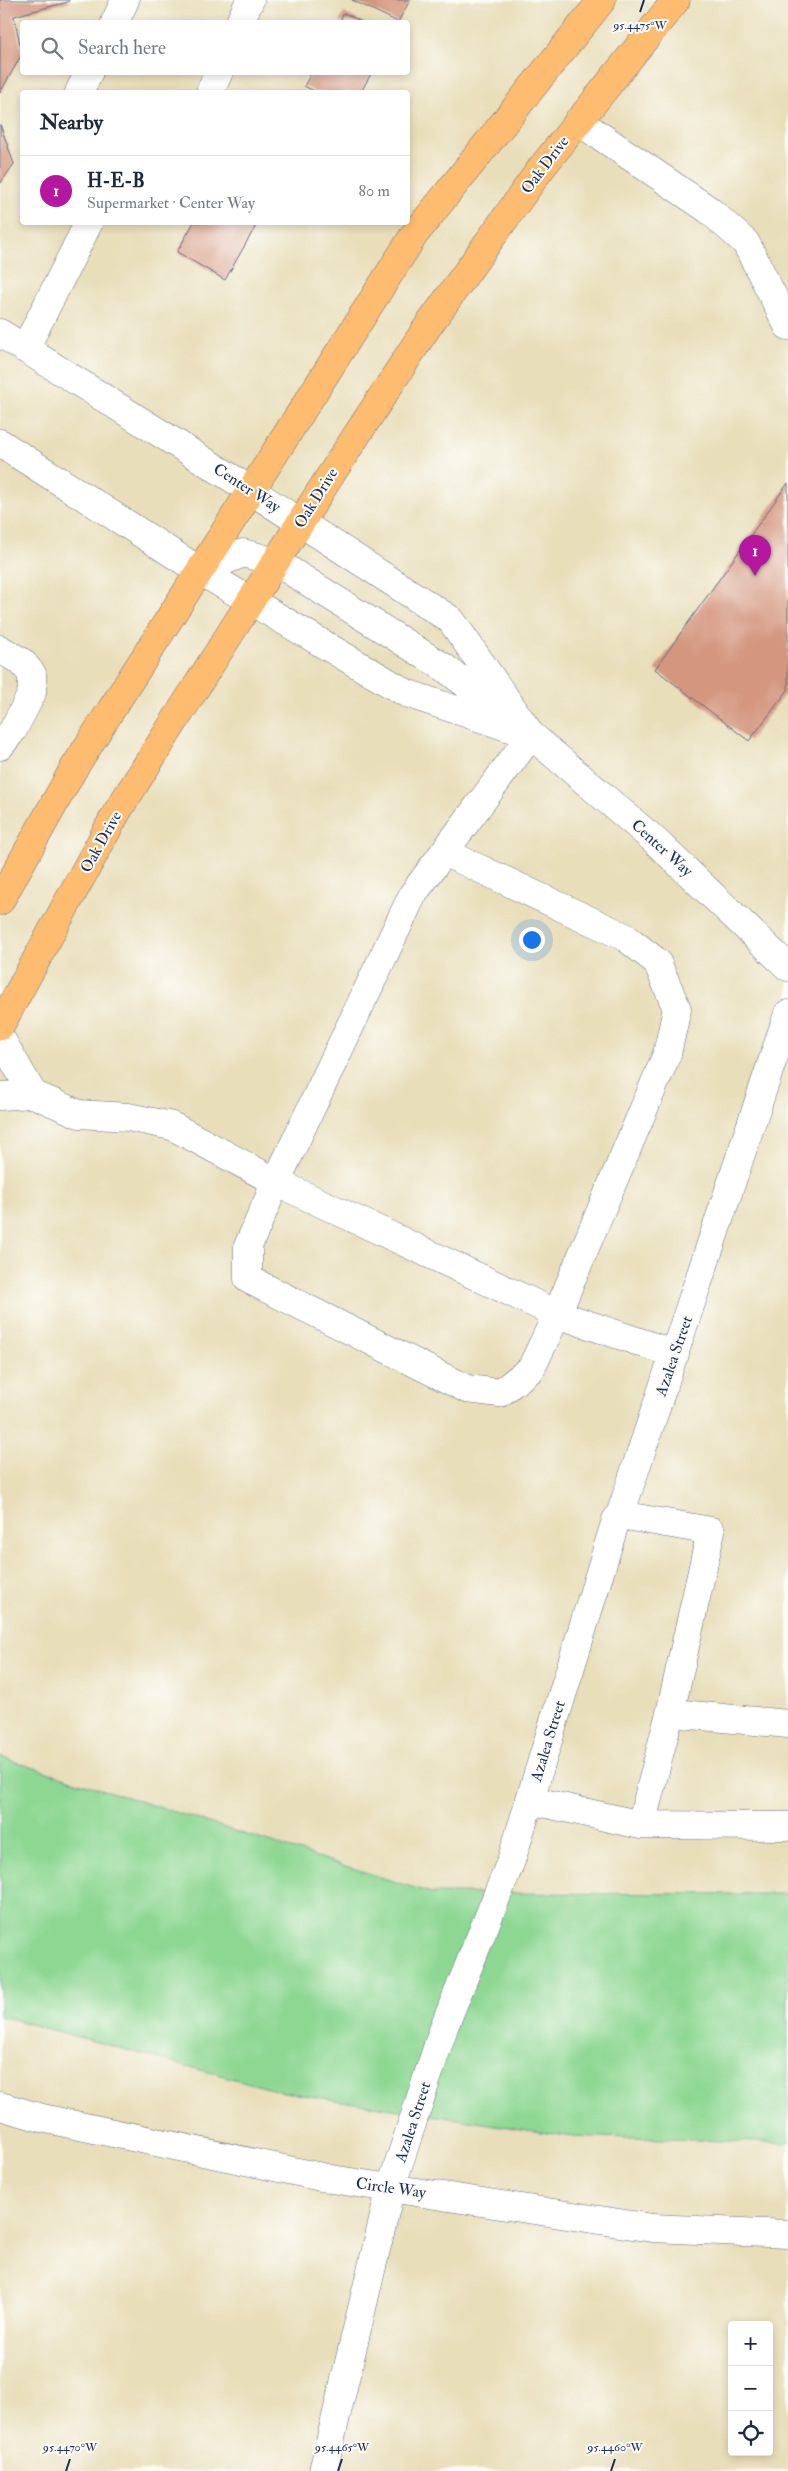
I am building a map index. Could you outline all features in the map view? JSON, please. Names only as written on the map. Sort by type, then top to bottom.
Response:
[{"type":"main road","points":[[0,901],[74,768],[414,234],[602,0]]},
{"type":"main road","name":"Oak Drive","points":[[0,1026],[117,812],[300,522],[426,329],[542,167],[676,0]]},
{"type":"street","points":[[116,20],[125,0]]},
{"type":"street","points":[[241,20],[250,0]]},
{"type":"street","points":[[80,90],[88,75]]},
{"type":"street","points":[[211,90],[218,75]]},
{"type":"street","points":[[578,121],[710,210],[746,243],[786,316]]},
{"type":"street","points":[[25,349],[87,225]]},
{"type":"street","name":"Center Way","points":[[0,333],[251,490],[451,620],[531,734],[652,838],[788,967]]},
{"type":"street","name":"Center Way","points":[[0,443],[250,602],[406,693],[531,734]]},
{"type":"street","points":[[200,571],[243,553],[276,562],[445,668],[531,734],[413,894],[276,1182],[248,1246],[248,1279],[467,1389],[500,1393],[531,1369],[557,1314],[667,1054],[677,1009],[657,962],[625,937],[444,852]]},
{"type":"street","points":[[0,649],[22,662],[32,674],[32,694],[13,730],[0,746]]},
{"type":"street","name":"Azalea Street","points":[[323,2471],[391,2187],[444,2027],[511,1860],[616,1520],[620,1515],[788,1014]]},
{"type":"street","points":[[0,1037],[33,1094]]},
{"type":"street","points":[[0,1096],[33,1094],[79,1114],[128,1117],[172,1126],[276,1182],[557,1314],[674,1354]]},
{"type":"street","points":[[620,1515],[710,1531],[670,1713],[642,1825]]},
{"type":"street","points":[[670,1713],[788,1724]]},
{"type":"street","points":[[530,1800],[642,1825],[788,1826]]},
{"type":"street","name":"Circle Way","points":[[0,2106],[42,2118],[331,2180],[391,2187],[652,2228],[788,2234]]},
{"type":"green space","points":[[0,1757],[431,1893],[788,1894],[788,2143],[566,2136],[283,2092],[0,2016]]},
{"type":"building","points":[[0,0],[69,0],[68,2],[14,16],[20,44],[20,58],[0,93]]},
{"type":"building","points":[[352,0],[410,0],[399,20],[394,20]]},
{"type":"building","points":[[344,13],[358,20],[340,20]]},
{"type":"building","points":[[310,75],[370,75],[362,90],[312,90],[304,86]]},
{"type":"building","points":[[0,124],[14,164],[0,184]]},
{"type":"building","points":[[192,225],[256,225],[225,280],[177,252]]},
{"type":"building","points":[[788,483],[788,690],[749,741],[655,669]]},
{"type":"place","name":"H-E-B","points":[[755,576]]}]
